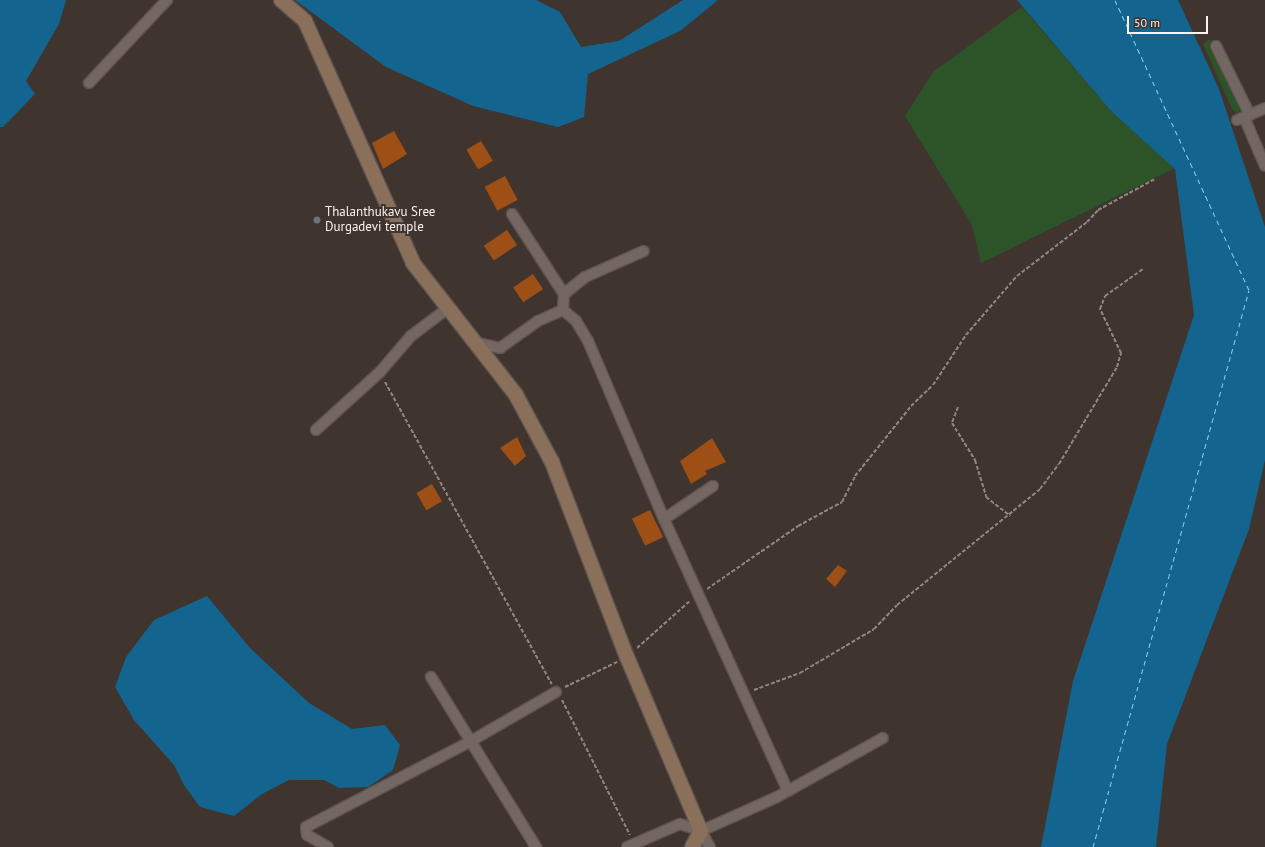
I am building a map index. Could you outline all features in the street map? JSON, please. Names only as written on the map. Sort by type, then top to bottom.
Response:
[{"type":"main road","points":[[281,0],[305,21],[412,263],[516,396],[552,462],[626,657],[701,831],[692,847]]},
{"type":"street","points":[[89,83],[167,0]]},
{"type":"street","points":[[1216,46],[1265,166]]},
{"type":"street","points":[[1244,117],[1265,108]]},
{"type":"street","points":[[512,214],[564,294],[563,310]]},
{"type":"street","points":[[564,294],[585,277],[644,251]]},
{"type":"street","points":[[316,430],[380,372],[411,336],[448,308]]},
{"type":"street","points":[[474,342],[500,348],[538,322],[563,310]]},
{"type":"street","points":[[563,310],[576,321],[588,341],[664,519],[788,791]]},
{"type":"street","points":[[664,519],[713,486]]},
{"type":"street","points":[[431,677],[536,847]]},
{"type":"street","points":[[328,847],[307,835],[306,827],[471,741],[556,692]]},
{"type":"street","points":[[701,831],[788,791],[883,738]]},
{"type":"street","points":[[630,845],[680,824],[701,831],[710,847]]},
{"type":"path","points":[[698,594],[798,526],[842,502],[855,476],[911,406],[933,385],[966,334],[1017,276],[1087,222],[1098,210],[1155,179]]},
{"type":"path","points":[[743,691],[763,689],[800,673],[874,629],[897,605],[1010,516],[1049,479],[1111,381],[1121,353],[1100,309],[1105,296],[1143,269]]},
{"type":"path","points":[[380,372],[556,692],[630,845]]},
{"type":"path","points":[[958,407],[952,423],[975,460],[986,497],[1010,516]]},
{"type":"green space","points":[[1022,7],[1111,111],[1175,168],[981,263],[972,225],[905,116],[933,72]]},
{"type":"green space","points":[[1210,39],[1243,110],[1235,113],[1232,109],[1203,44]]},
{"type":"water","points":[[0,0],[66,0],[59,24],[26,81],[35,94],[3,127],[0,127]]},
{"type":"water","points":[[295,0],[536,0],[560,12],[581,47],[619,41],[683,0],[718,0],[680,31],[588,74],[584,117],[558,127],[473,106],[386,67]]},
{"type":"water","points":[[1017,0],[1178,0],[1219,89],[1265,227],[1265,460],[1249,529],[1167,744],[1156,847],[1041,847],[1073,681],[1194,315],[1175,169],[1111,111]]},
{"type":"water","points":[[207,596],[250,648],[309,703],[352,729],[385,725],[400,745],[393,770],[368,787],[339,788],[324,780],[289,780],[262,794],[234,816],[200,807],[184,785],[174,765],[134,720],[115,687],[126,657],[154,620]]},
{"type":"building","points":[[394,131],[407,154],[383,169],[372,143]]},
{"type":"building","points":[[481,141],[493,161],[478,169],[466,150]]},
{"type":"building","points":[[505,176],[518,200],[497,211],[485,187]]},
{"type":"building","points":[[507,230],[517,245],[494,261],[484,246]]},
{"type":"building","points":[[533,274],[543,289],[523,302],[513,287]]},
{"type":"building","points":[[517,437],[526,456],[515,466],[500,448]]},
{"type":"building","points":[[712,438],[726,462],[705,471],[707,474],[691,484],[680,461]]},
{"type":"building","points":[[432,484],[442,501],[426,510],[416,493]]},
{"type":"building","points":[[650,510],[663,537],[645,546],[632,519]]},
{"type":"building","points":[[838,565],[847,571],[835,587],[826,579]]},
{"type":"ferry route","points":[[1093,847],[1249,290],[1115,0]]},
{"type":"place","name":"Thalanthukavu Sree Durgadevi temple","points":[[317,220]]}]
